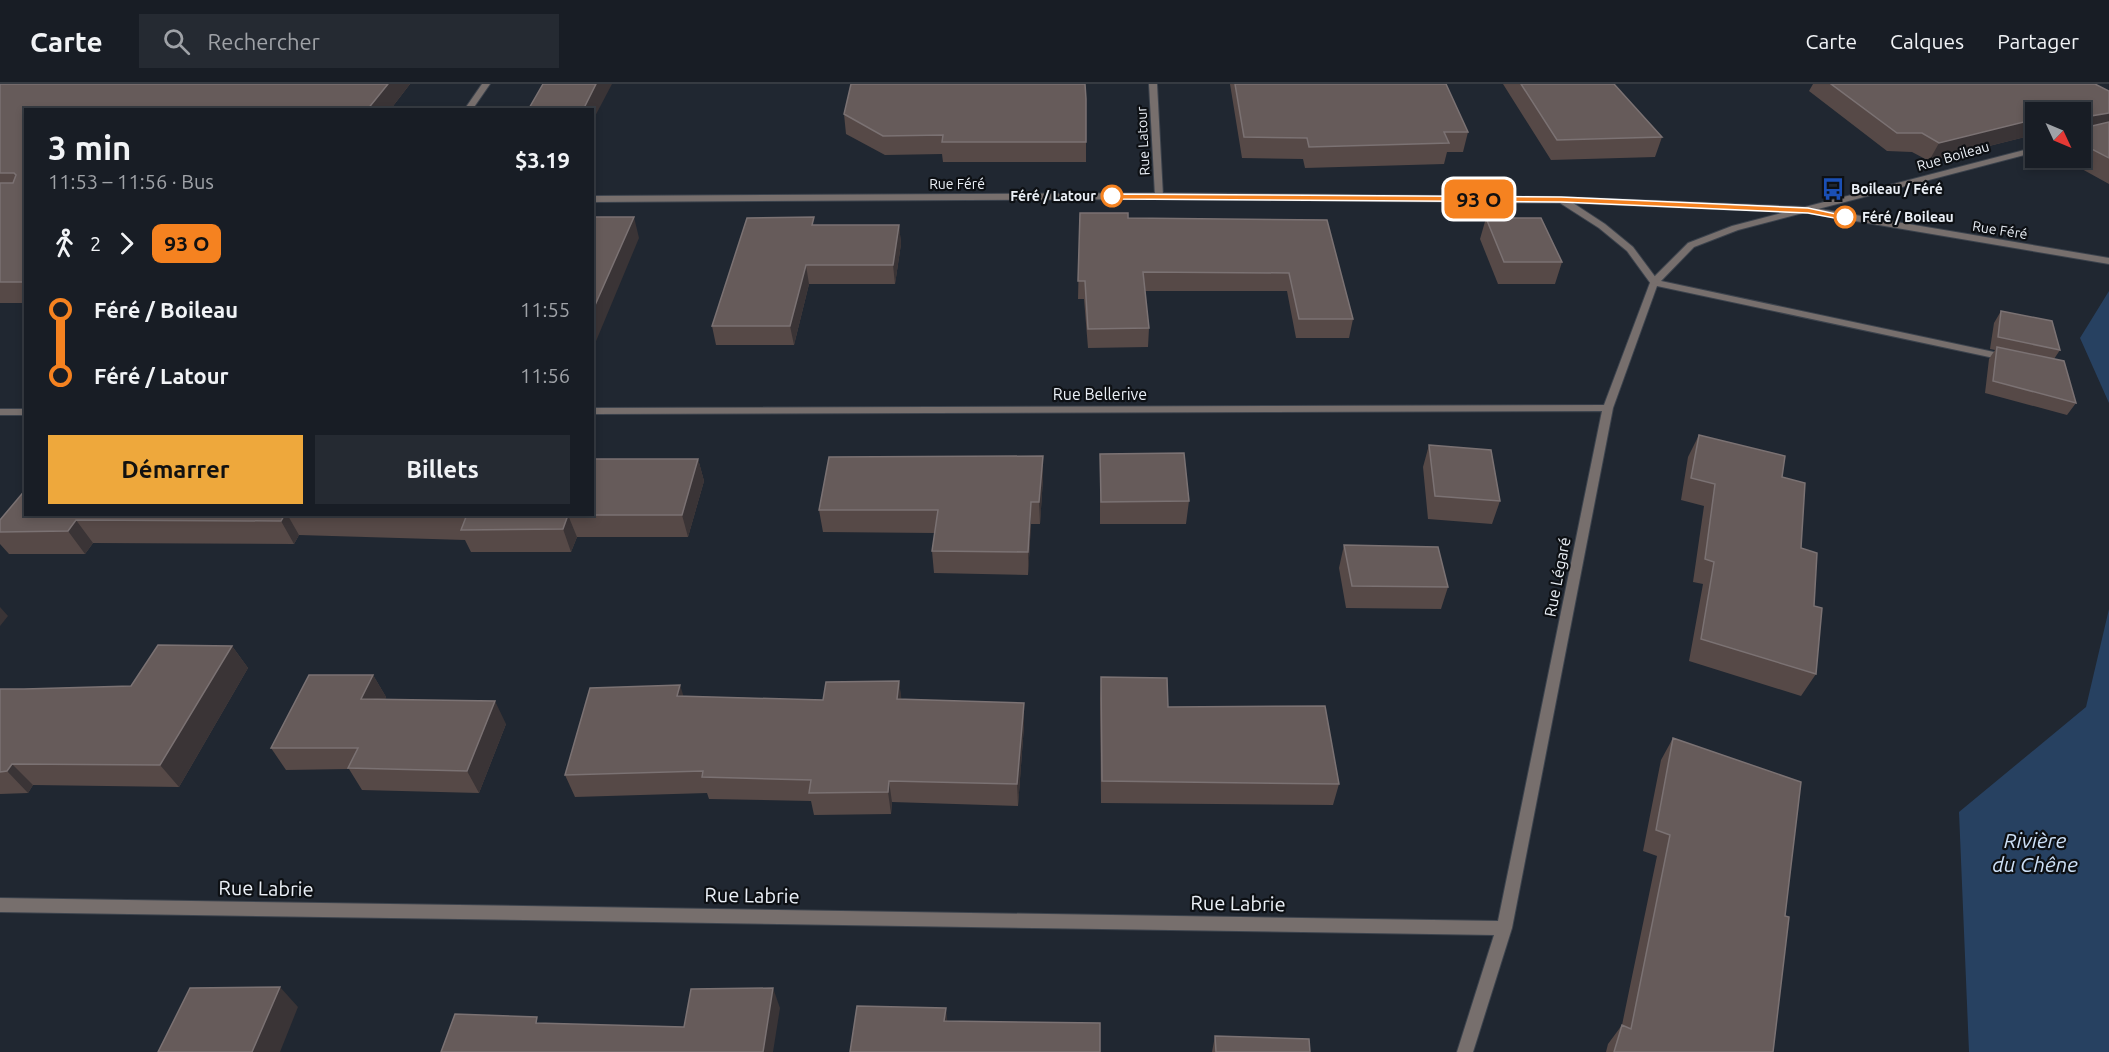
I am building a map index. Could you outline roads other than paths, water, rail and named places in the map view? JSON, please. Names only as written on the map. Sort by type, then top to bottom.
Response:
[{"type":"street","points":[[469,108],[486,84]]},
{"type":"street","name":"Rue Latour","points":[[1153,84],[1159,196]]},
{"type":"street","name":"Rue Boileau","points":[[1808,210],[2025,152]]},
{"type":"street","name":"Rue Féré","points":[[594,199],[1159,196],[1561,200],[1808,210],[2109,261]]},
{"type":"street","points":[[1561,200],[1602,226],[1630,249],[1654,282],[2022,361]]},
{"type":"street","name":"Rue Légaré","points":[[1465,1052],[1504,928],[1608,408],[1654,282],[1691,245],[1735,228],[1808,210]]},
{"type":"street","name":"Rue Bellerive","points":[[594,411],[1608,408]]},
{"type":"street","points":[[0,412],[24,412]]},
{"type":"street","name":"Rue Labrie","points":[[0,905],[1504,928]]},
{"type":"water","points":[[2109,291],[2109,403],[2080,338]]},
{"type":"water","name":"Rivière du Chêne","points":[[2109,609],[2109,1052],[1969,1052],[1959,812],[2086,707]]},
{"type":"place","name":"Boileau / Féré","points":[[1833,189]]},
{"type":"place","name":"Féré / Latour","points":[[1112,196]]},
{"type":"place","name":"Féré / Boileau","points":[[1845,217]]}]
